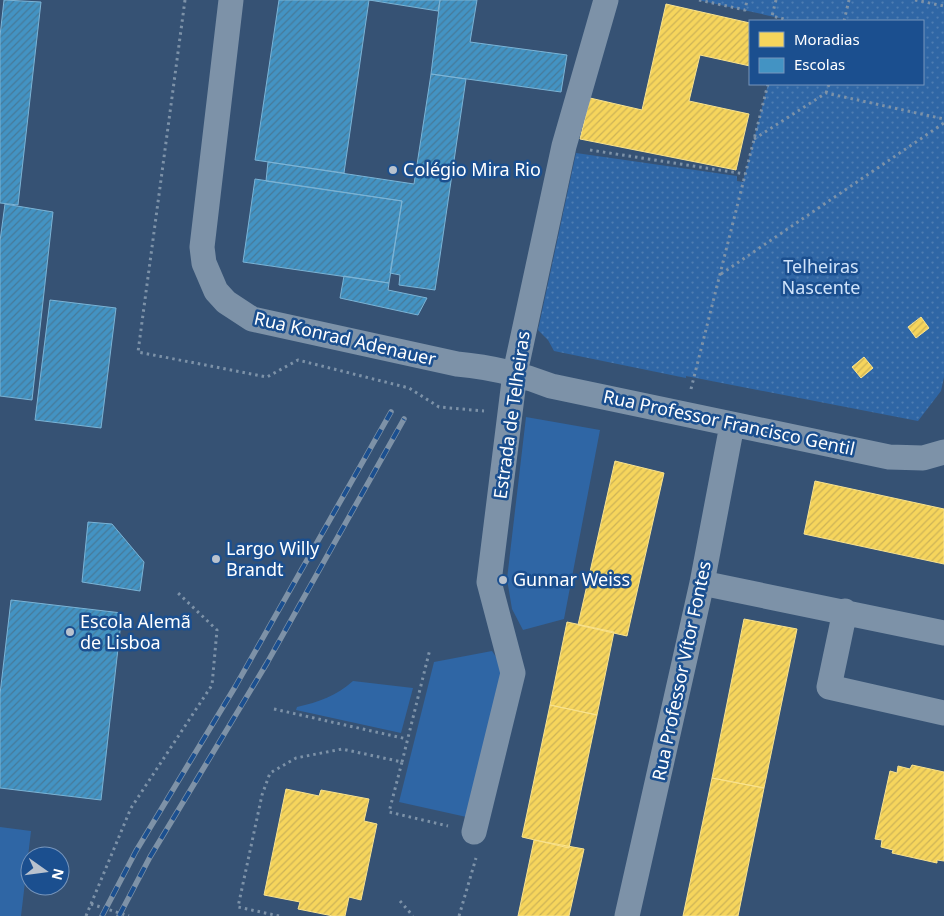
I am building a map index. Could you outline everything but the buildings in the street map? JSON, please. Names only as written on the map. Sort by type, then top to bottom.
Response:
[{"type":"street","name":"Rua Konrad Adenauer","points":[[231,0],[202,231],[204,263],[213,284],[226,302],[252,319],[457,364],[484,366],[515,373]]},
{"type":"street","name":"Estrada de Telheiras","points":[[474,832],[513,673],[489,582],[515,373],[564,146],[606,0]]},
{"type":"street","name":"Rua Professor Francisco Gentil","points":[[515,373],[552,386],[907,460],[944,452]]},
{"type":"street","name":"Rua Professor Vítor Fontes","points":[[627,916],[702,582],[732,425]]},
{"type":"street","points":[[702,582],[944,633]]},
{"type":"street","points":[[845,611],[829,687],[944,713]]},
{"type":"path","points":[[699,0],[745,10],[747,0]]},
{"type":"path","points":[[776,0],[772,16],[784,20]]},
{"type":"path","points":[[844,20],[849,0]]},
{"type":"path","points":[[915,0],[944,6]]},
{"type":"path","points":[[684,415],[768,85]]},
{"type":"path","points":[[754,139],[826,94],[829,85]]},
{"type":"path","points":[[826,94],[944,119]]},
{"type":"path","points":[[720,274],[820,209],[944,123]]},
{"type":"path","points":[[564,146],[745,174]]},
{"type":"path","points":[[86,916],[131,808],[212,684],[217,630],[178,593]]},
{"type":"path","points":[[430,649],[390,812],[474,832]]},
{"type":"path","points":[[274,709],[407,739]]},
{"type":"path","points":[[279,916],[238,907],[262,795],[270,773],[296,758],[342,749],[402,762]]},
{"type":"path","points":[[459,916],[476,862]]},
{"type":"path","points":[[400,901],[413,916]]},
{"type":"path","points":[[92,904],[129,916]]},
{"type":"green space","name":"Telheiras Nascente","points":[[698,0],[944,0],[944,377],[941,391],[918,421],[686,376],[686,378],[554,351],[548,340],[538,330],[576,153],[737,176],[737,181],[743,182],[768,85],[924,85],[924,20],[784,19]]},
{"type":"green space","points":[[526,417],[600,430],[564,619],[523,630],[512,609],[507,579]]},
{"type":"green space","points":[[492,651],[507,673],[471,818],[399,802],[434,662]]},
{"type":"green space","points":[[353,681],[413,688],[401,733],[296,710],[297,707],[320,701],[334,694]]},
{"type":"green space","points":[[0,827],[31,831],[29,846],[20,846],[20,896],[23,896],[21,916],[0,916]]},
{"type":"railway","points":[[102,916],[136,851],[235,687],[391,412]]},
{"type":"railway","points":[[119,916],[150,857],[267,663],[404,419]]},
{"type":"place","name":"Colégio Mira Rio","points":[[393,170]]},
{"type":"place","name":"Largo Willy Brandt","points":[[216,559]]},
{"type":"place","name":"Gunnar Weiss","points":[[503,580]]},
{"type":"place","name":"Escola Alemã de Lisboa","points":[[70,632]]}]
